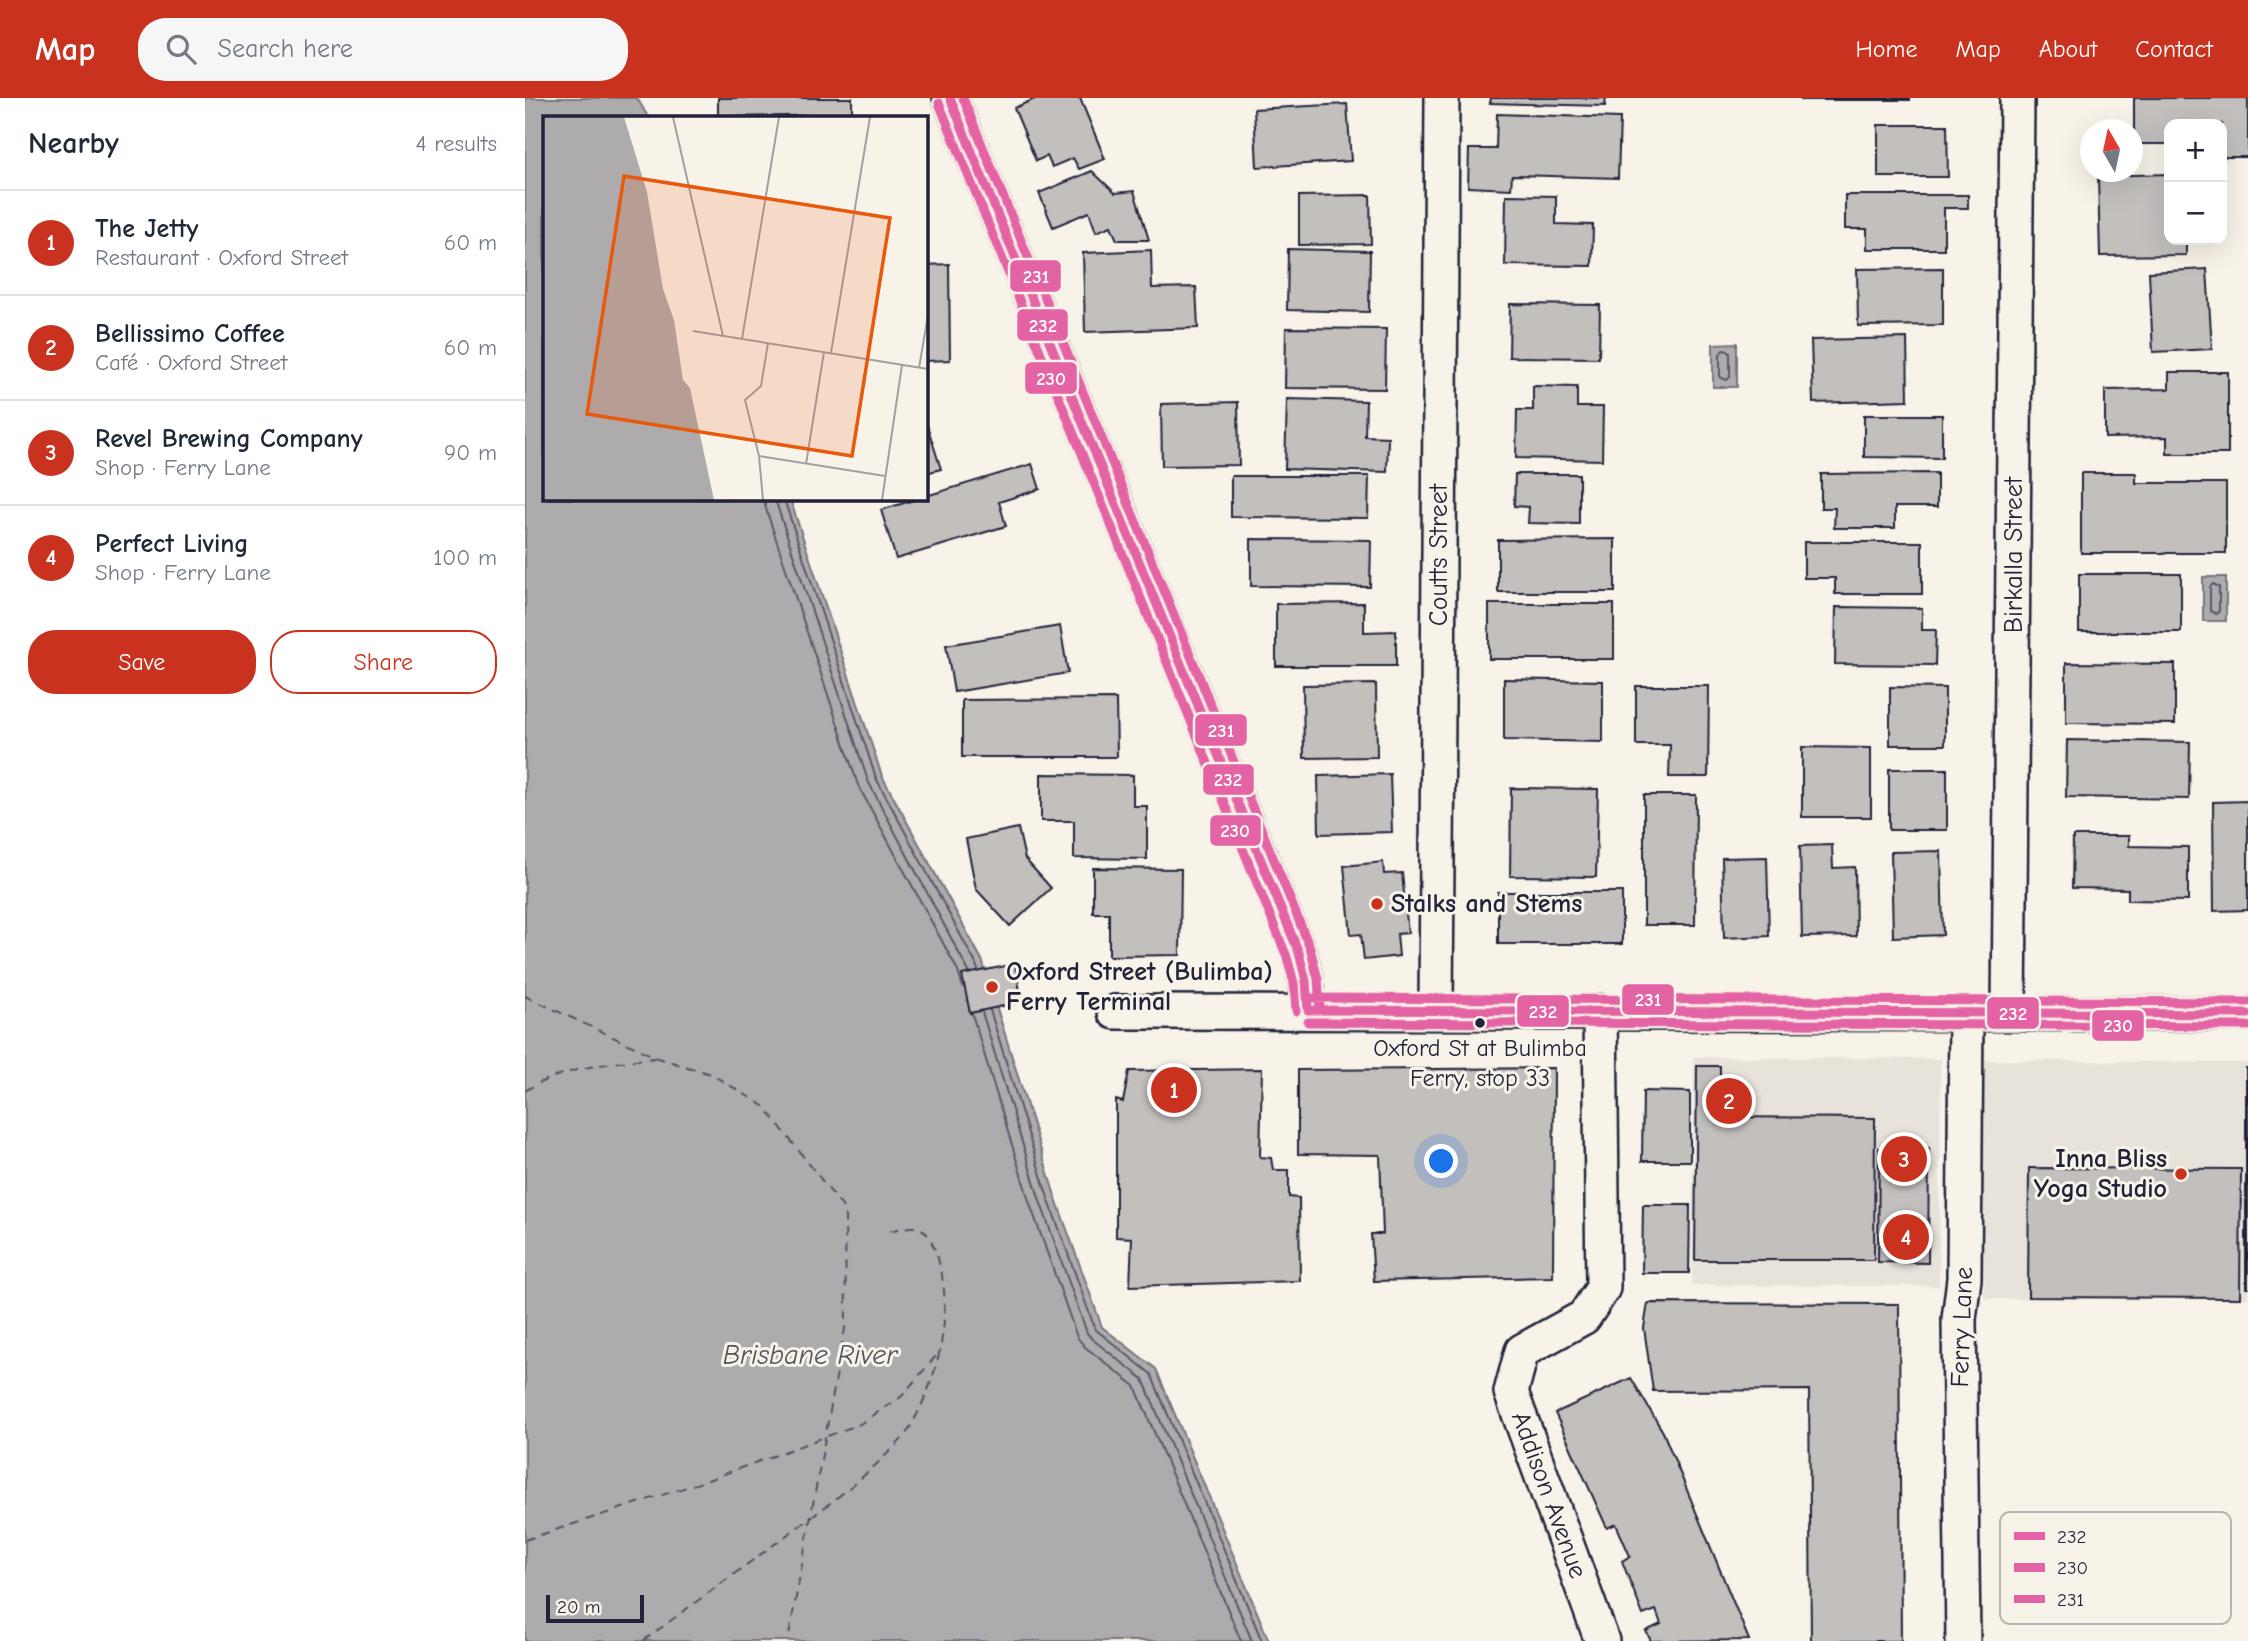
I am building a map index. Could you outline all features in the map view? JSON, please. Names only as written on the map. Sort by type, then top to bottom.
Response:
[{"type":"street","points":[[950,98],[1299,953],[1308,1010]]},
{"type":"street","name":"Coutts Street","points":[[1436,1012],[1442,98]]},
{"type":"street","name":"Birkalla Street","points":[[2009,1013],[2017,98]]},
{"type":"street","points":[[1115,1012],[1308,1010],[2248,1014]]},
{"type":"street","name":"Addison Avenue","points":[[1600,1011],[1602,1288],[1584,1317],[1522,1351],[1511,1392],[1602,1641]]},
{"type":"street","name":"Ferry Lane","points":[[1963,1641],[1959,1319],[1964,1279],[1966,1013]]},
{"type":"shaded area","points":[[1694,1057],[1941,1059],[1939,1286],[1692,1285]]},
{"type":"shaded area","points":[[1980,1060],[2248,1063],[2248,1298],[1984,1299]]},
{"type":"water","name":"Brisbane River","points":[[525,98],[637,98],[647,116],[543,116],[543,500],[790,500],[882,776],[982,960],[1055,1196],[1102,1327],[1156,1369],[1269,1641],[525,1641]]},
{"type":"water","points":[[1737,343],[1737,387],[1713,387],[1713,344]]},
{"type":"water","points":[[2203,577],[2226,577],[2226,621],[2203,621]]},
{"type":"building","points":[[718,98],[852,98],[852,115],[718,116]]},
{"type":"building","points":[[1037,98],[1080,98],[1105,159],[1079,169],[1073,158],[1052,167],[1047,156],[1036,161],[1014,108]]},
{"type":"building","points":[[1491,98],[1606,98],[1605,106],[1490,103]]},
{"type":"building","points":[[1910,98],[1910,100],[1801,100]]},
{"type":"building","points":[[2134,98],[2248,98],[2248,157],[2227,157],[2227,119],[2164,119],[2164,144],[2143,144],[2143,119],[2134,119]]},
{"type":"building","points":[[1347,104],[1351,161],[1257,167],[1254,109]]},
{"type":"building","points":[[1497,114],[1620,118],[1618,178],[1512,175],[1511,189],[1468,187],[1469,149],[1496,149]]},
{"type":"building","points":[[1878,125],[1947,125],[1948,177],[1878,177]]},
{"type":"building","points":[[1092,171],[1115,193],[1134,191],[1149,240],[1117,240],[1111,226],[1096,232],[1089,212],[1053,227],[1039,193]]},
{"type":"building","points":[[2164,174],[2164,245],[2186,245],[2186,255],[2100,256],[2098,182],[2143,182],[2143,175]]},
{"type":"building","points":[[1370,195],[1371,244],[1299,245],[1299,196]]},
{"type":"building","points":[[1506,195],[1556,196],[1556,224],[1593,225],[1592,266],[1505,265]]},
{"type":"building","points":[[1845,195],[1968,195],[1968,208],[1944,208],[1944,249],[1867,249],[1867,229],[1845,229]]},
{"type":"building","points":[[1288,249],[1370,251],[1369,312],[1287,310]]},
{"type":"building","points":[[1151,250],[1152,288],[1196,287],[1198,328],[1085,332],[1083,253]]},
{"type":"building","points":[[949,264],[950,360],[927,361],[927,265]]},
{"type":"building","points":[[1943,268],[1943,325],[1858,326],[1857,269]]},
{"type":"building","points":[[2207,269],[2212,349],[2153,352],[2149,272]]},
{"type":"building","points":[[1510,304],[1600,305],[1599,358],[1509,357]]},
{"type":"building","points":[[1286,328],[1386,329],[1385,389],[1285,388]]},
{"type":"building","points":[[1907,338],[1908,400],[1813,403],[1811,340]]},
{"type":"building","points":[[2169,372],[2228,372],[2228,454],[2167,454],[2167,437],[2105,438],[2105,390],[2169,389]]},
{"type":"building","points":[[1533,386],[1577,387],[1577,407],[1603,407],[1602,460],[1516,458],[1517,410],[1533,410]]},
{"type":"building","points":[[1287,399],[1366,401],[1365,436],[1388,437],[1387,472],[1285,469]]},
{"type":"building","points":[[1238,402],[1239,465],[1162,466],[1161,404]]},
{"type":"building","points":[[1864,415],[1942,415],[1942,458],[1864,457]]},
{"type":"building","points":[[927,425],[941,469],[927,473]]},
{"type":"building","points":[[1032,464],[1040,489],[999,502],[1006,526],[896,559],[881,510],[914,500],[927,500],[927,496]]},
{"type":"building","points":[[1937,473],[1937,507],[1895,507],[1895,528],[1834,528],[1835,508],[1821,508],[1821,474]]},
{"type":"building","points":[[2081,473],[2136,473],[2136,483],[2226,483],[2226,553],[2081,553]]},
{"type":"building","points":[[1515,474],[1579,474],[1579,524],[1528,523],[1529,507],[1514,506]]},
{"type":"building","points":[[1231,476],[1369,476],[1368,518],[1231,517]]},
{"type":"building","points":[[1251,539],[1371,540],[1370,587],[1251,586]]},
{"type":"building","points":[[1615,539],[1615,592],[1498,592],[1498,540]]},
{"type":"building","points":[[1804,542],[1922,542],[1922,594],[1835,594],[1835,578],[1804,578]]},
{"type":"building","points":[[2079,574],[2181,574],[2181,632],[2079,632]]},
{"type":"building","points":[[1364,603],[1364,632],[1396,631],[1396,666],[1276,666],[1276,604]]},
{"type":"building","points":[[1489,604],[1614,604],[1614,659],[1489,659]]},
{"type":"building","points":[[1836,607],[1922,608],[1922,630],[1936,630],[1935,665],[1835,664]]},
{"type":"building","points":[[1060,626],[1068,673],[954,692],[946,645]]},
{"type":"building","points":[[2066,663],[2175,664],[2175,724],[2066,723]]},
{"type":"building","points":[[1504,679],[1603,681],[1603,742],[1504,740]]},
{"type":"building","points":[[1376,684],[1377,757],[1304,758],[1303,685]]},
{"type":"building","points":[[1636,686],[1709,686],[1708,777],[1669,777],[1670,745],[1636,745]]},
{"type":"building","points":[[1890,687],[1945,688],[1945,745],[1890,745]]},
{"type":"building","points":[[1116,699],[1117,757],[962,757],[962,700]]},
{"type":"building","points":[[2067,740],[2190,742],[2189,799],[2066,797]]},
{"type":"building","points":[[1802,747],[1871,748],[1871,817],[1802,817]]},
{"type":"building","points":[[1889,769],[1947,769],[1947,830],[1889,830]]},
{"type":"building","points":[[1041,774],[1133,775],[1133,806],[1147,806],[1147,859],[1074,858],[1074,821],[1041,821]]},
{"type":"building","points":[[1390,774],[1392,832],[1319,834],[1318,776]]},
{"type":"building","points":[[1511,788],[1598,789],[1596,877],[1510,876]]},
{"type":"building","points":[[1644,795],[1696,795],[1695,925],[1644,925]]},
{"type":"building","points":[[2248,801],[2248,910],[2214,911],[2213,802]]},
{"type":"building","points":[[1018,828],[1025,859],[1051,888],[1010,926],[976,889],[966,839]]},
{"type":"building","points":[[2073,836],[2129,836],[2129,846],[2188,847],[2188,901],[2128,900],[2128,889],[2072,888]]},
{"type":"building","points":[[1832,845],[1833,868],[1855,867],[1856,936],[1802,937],[1800,846]]},
{"type":"building","points":[[1941,851],[1943,935],[1893,937],[1891,852]]},
{"type":"building","points":[[1767,857],[1769,936],[1724,938],[1722,858]]},
{"type":"building","name":"Stalks and Stems","points":[[1383,862],[1384,874],[1402,873],[1408,933],[1397,934],[1399,956],[1364,960],[1361,934],[1351,935],[1344,866]]},
{"type":"building","points":[[1093,868],[1181,869],[1180,955],[1109,956],[1109,913],[1093,913]]},
{"type":"building","points":[[1498,892],[1622,892],[1622,944],[1498,944]]},
{"type":"building","name":"Oxford Street (Bulimba) Ferry Terminal","points":[[1015,964],[1022,1002],[970,1013],[962,975]]},
{"type":"building","points":[[1697,1066],[1720,1066],[1720,1117],[1875,1118],[1874,1260],[1695,1260]]},
{"type":"building","points":[[1554,1068],[1553,1277],[1374,1281],[1371,1234],[1383,1234],[1380,1155],[1298,1154],[1298,1070]]},
{"type":"building","points":[[2248,1068],[2248,1288],[2246,1288]]},
{"type":"building","points":[[1262,1069],[1260,1157],[1271,1158],[1273,1170],[1289,1170],[1289,1197],[1299,1198],[1300,1281],[1130,1286],[1132,1238],[1116,1237],[1116,1100],[1123,1102],[1129,1071]]},
{"type":"building","points":[[1643,1091],[1690,1092],[1690,1161],[1642,1161]]},
{"type":"building","points":[[1879,1148],[1929,1148],[1928,1263],[1878,1262]]},
{"type":"building","points":[[2029,1168],[2241,1169],[2240,1298],[2028,1297]]},
{"type":"building","points":[[1643,1205],[1690,1205],[1689,1273],[1642,1273]]},
{"type":"building","points":[[1648,1303],[1899,1304],[1901,1641],[1811,1641],[1809,1390],[1653,1391],[1644,1328]]},
{"type":"building","points":[[1631,1378],[1663,1432],[1749,1640],[1651,1641],[1646,1631],[1661,1624],[1656,1610],[1643,1615],[1622,1561],[1630,1556],[1616,1524],[1607,1528],[1555,1413]]},
{"type":"ferry route","points":[[525,996],[658,1058],[711,1074],[764,1106],[845,1210],[846,1323],[788,1641]]},
{"type":"ferry route","points":[[525,1091],[571,1071],[655,1058]]},
{"type":"ferry route","points":[[643,1641],[857,1482],[906,1434],[927,1393],[934,1371],[944,1324],[945,1301],[937,1256],[925,1232],[914,1227],[886,1232]]},
{"type":"ferry route","points":[[525,1540],[708,1480],[860,1424],[901,1397],[941,1350]]},
{"type":"transit line","name":"232","points":[[950,98],[1299,953],[1306,981],[1308,1010]]},
{"type":"transit line","name":"231","points":[[963,98],[1310,948],[1318,979],[1320,1009]]},
{"type":"transit line","name":"230","points":[[939,103],[1287,957],[1294,983],[1296,1011]]},
{"type":"transit line","name":"231","points":[[1308,998],[2248,1002]]},
{"type":"transit line","name":"232","points":[[1308,1010],[2248,1014]]},
{"type":"transit line","name":"230","points":[[1308,1022],[2248,1026]]},
{"type":"place","name":"Stalks and Stems","points":[[1377,904]]},
{"type":"place","name":"Oxford Street (Bulimba) Ferry Terminal","points":[[992,987]]},
{"type":"place","name":"Oxford St at Bulimba Ferry, stop 33","points":[[1480,1023]]},
{"type":"place","name":"The Jetty","points":[[1174,1090]]},
{"type":"place","name":"Bellissimo Coffee","points":[[1729,1101]]},
{"type":"place","name":"Revel Brewing Company","points":[[1904,1159]]},
{"type":"place","name":"Inna Bliss Yoga Studio","points":[[2181,1174]]},
{"type":"place","name":"Perfect Living","points":[[1906,1237]]}]
